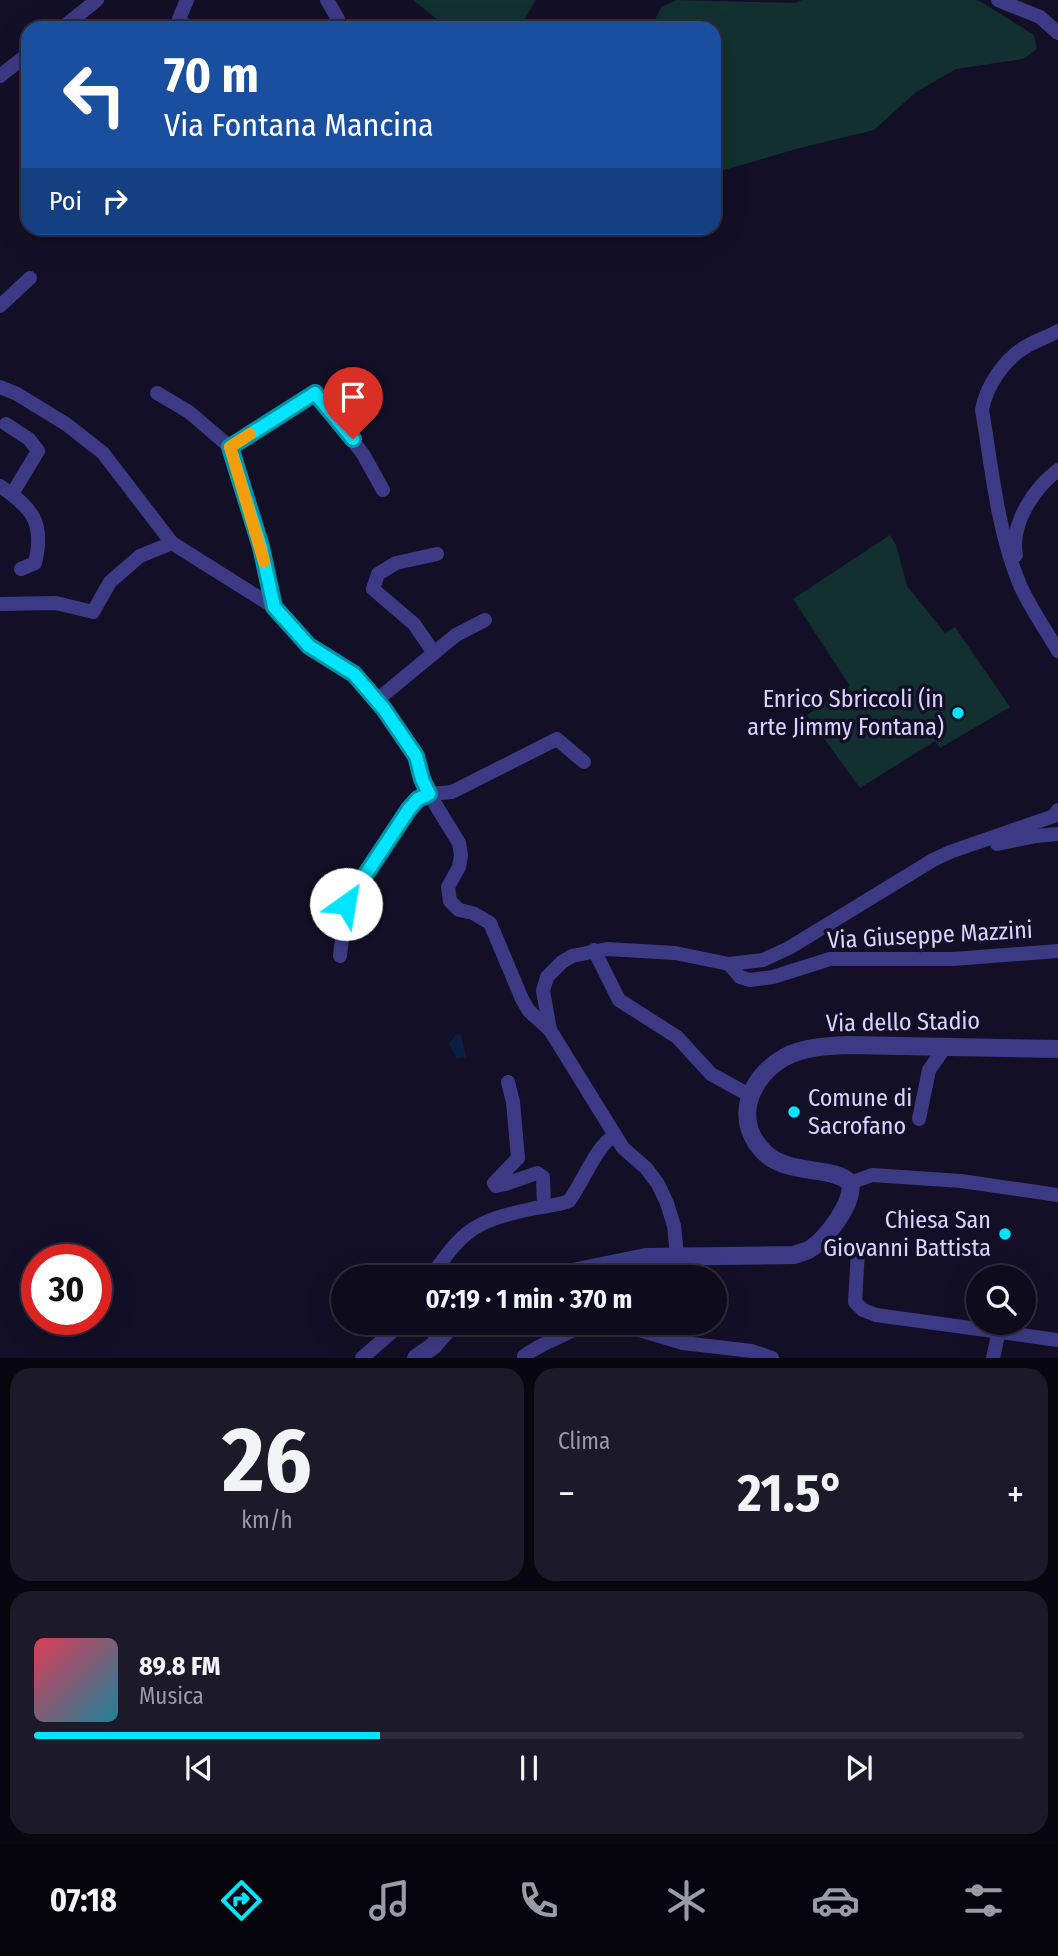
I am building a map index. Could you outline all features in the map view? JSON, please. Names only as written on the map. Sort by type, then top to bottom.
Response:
[{"type":"street","points":[[71,21],[97,0]]},
{"type":"street","points":[[181,21],[179,19],[187,0]]},
{"type":"street","points":[[327,0],[338,21]]},
{"type":"street","points":[[998,0],[1040,17],[1058,33]]},
{"type":"street","points":[[0,76],[21,60]]},
{"type":"street","points":[[0,306],[30,278]]},
{"type":"street","points":[[1058,331],[1017,352],[984,395],[982,410],[1003,534],[1021,587],[1058,652]]},
{"type":"street","points":[[0,387],[17,394],[66,424],[103,453],[172,542],[274,607],[309,646],[354,674],[401,731],[416,756],[429,794],[459,843],[459,867],[448,887],[450,901],[460,910],[473,913],[490,923],[529,1011],[550,1030],[623,1148],[646,1168],[658,1184],[674,1226],[677,1265]]},
{"type":"street","points":[[157,393],[189,412],[230,447],[261,547],[274,607]]},
{"type":"street","points":[[230,447],[315,393],[363,454],[383,490]]},
{"type":"street","points":[[6,424],[29,439],[38,451],[6,490],[29,509],[40,533],[35,563],[21,569]]},
{"type":"street","points":[[1021,587],[1014,544],[1017,524],[1045,480],[1058,470]]},
{"type":"street","points":[[0,604],[56,603],[93,612],[110,582],[139,556],[172,542]]},
{"type":"street","points":[[435,653],[414,624],[373,589],[378,574],[396,563],[437,554]]},
{"type":"street","points":[[377,701],[456,635],[485,620]]},
{"type":"street","points":[[340,956],[346,904],[418,799],[429,794],[452,792],[557,739],[584,762]]},
{"type":"street","points":[[550,1030],[543,991],[547,977],[562,961],[572,956],[594,950],[647,950],[729,964],[763,960],[789,948],[907,874],[950,852],[1054,816],[1058,810]]},
{"type":"street","points":[[950,852],[949,855],[1036,835],[1058,834]]},
{"type":"street","points":[[594,950],[619,1000],[677,1037],[711,1074],[749,1095],[749,1128],[764,1153],[775,1162],[788,1167],[842,1177],[850,1183],[852,1194],[823,1239],[809,1250],[794,1255],[646,1257],[607,1265]]},
{"type":"street","name":"Via Giuseppe Mazzini","points":[[729,964],[740,977],[750,980],[773,977],[830,959],[953,959],[1058,950]]},
{"type":"street","name":"Via dello Stadio","points":[[749,1095],[773,1065],[802,1050],[848,1045],[1058,1049]]},
{"type":"street","points":[[919,1119],[929,1070],[946,1045]]},
{"type":"street","points":[[508,1082],[513,1102],[517,1158],[494,1183],[496,1186],[506,1184],[537,1173],[543,1177],[544,1206]]},
{"type":"street","points":[[439,1265],[467,1231],[486,1220],[569,1201],[582,1184],[602,1142],[615,1135]]},
{"type":"street","points":[[850,1183],[872,1175],[961,1181],[1055,1195]]},
{"type":"street","points":[[858,1250],[855,1302],[863,1310],[876,1315],[966,1327]]},
{"type":"street","points":[[362,1357],[388,1335]]},
{"type":"street","points":[[416,1357],[433,1346],[443,1335]]},
{"type":"street","points":[[524,1356],[541,1343],[566,1335]]},
{"type":"street","points":[[652,1335],[715,1352],[772,1357]]},
{"type":"street","points":[[993,1357],[998,1335]]},
{"type":"street","points":[[1025,1335],[1058,1340]]},
{"type":"green space","points":[[413,0],[536,0],[523,21],[439,21]]},
{"type":"green space","points":[[677,0],[795,3],[802,0],[978,0],[1034,35],[1037,49],[1023,59],[956,69],[916,92],[874,130],[721,171],[721,21],[654,21],[661,7]]},
{"type":"green space","points":[[890,535],[896,545],[907,586],[945,633],[955,627],[1010,707],[940,748],[935,741],[860,788],[807,715],[850,686],[793,599]]},
{"type":"water","points":[[461,1034],[466,1057],[457,1059],[449,1044],[455,1035]]},
{"type":"slow traffic","points":[[250,434],[230,447],[264,562]]},
{"type":"place","name":"Enrico Sbriccoli (in arte Jimmy Fontana)","points":[[958,713]]},
{"type":"place","name":"Comune di Sacrofano","points":[[794,1112]]},
{"type":"place","name":"Chiesa San Giovanni Battista","points":[[1005,1234]]},
{"type":"route","points":[[346,904],[409,809],[418,799],[429,794],[416,756],[384,709],[354,674],[309,646],[274,607],[261,547],[230,447],[315,393],[353,439]]}]
